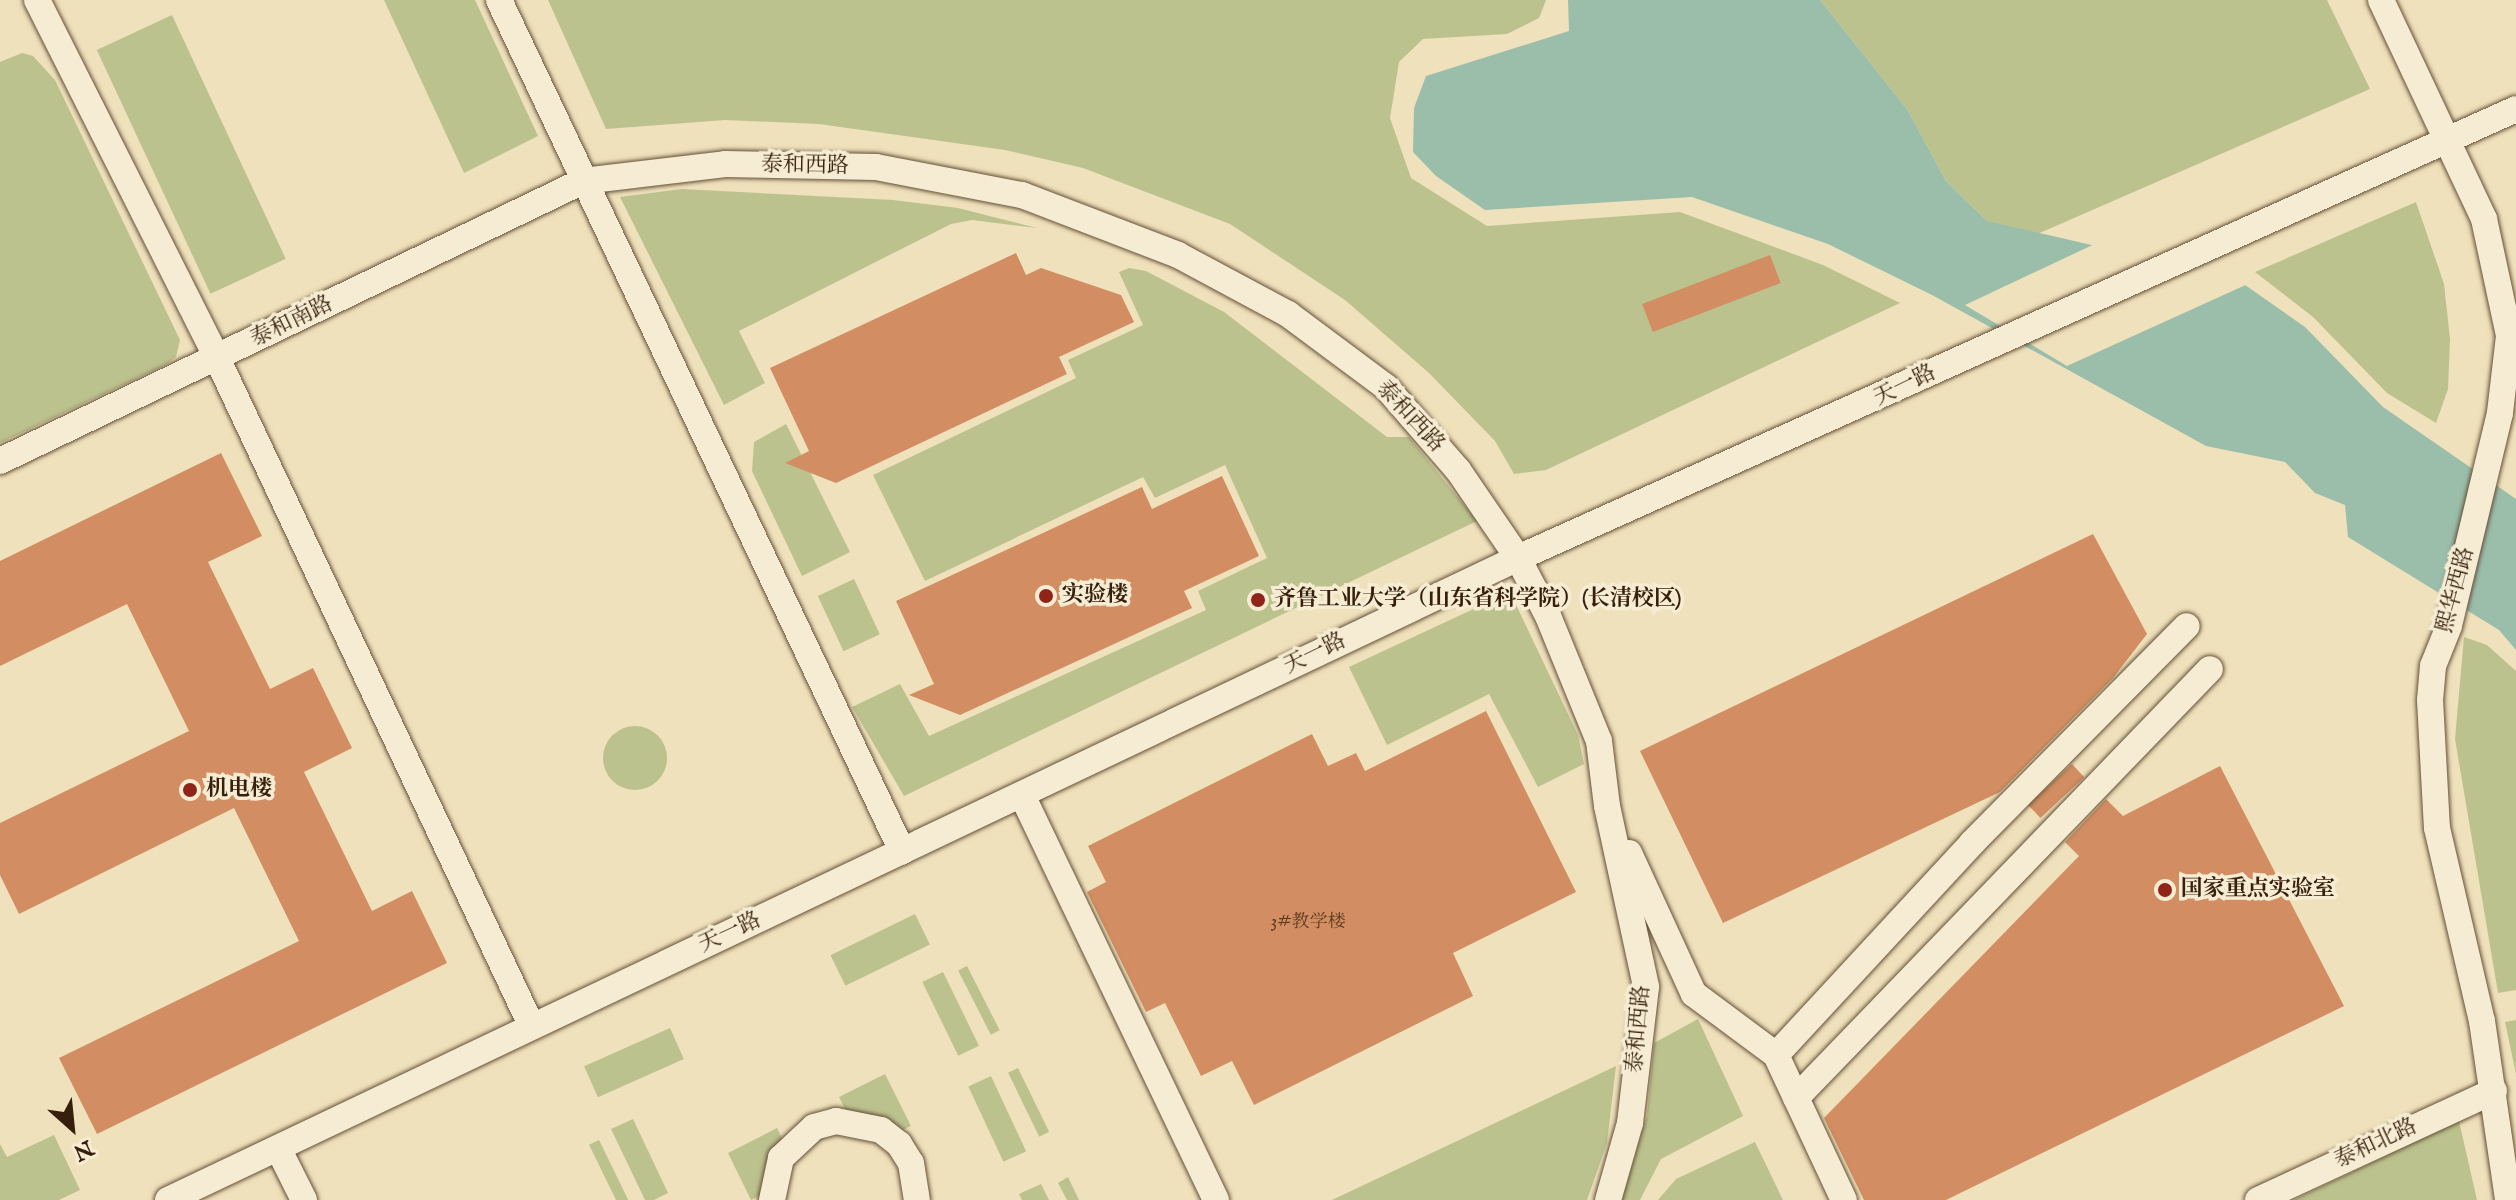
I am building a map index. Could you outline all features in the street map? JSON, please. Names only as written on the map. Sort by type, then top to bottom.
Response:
[{"type":"street","points":[[499,0],[902,851]]},
{"type":"street","name":"熙华西路","points":[[2381,0],[2451,140],[2484,219],[2509,336],[2488,460],[2449,626],[2433,666],[2430,700],[2437,828],[2494,1091],[2508,1200]]},
{"type":"street","points":[[38,2],[217,358],[532,1027]]},
{"type":"street","name":"天一路","points":[[168,1200],[1518,558],[1859,408],[2013,333],[2516,109]]},
{"type":"street","name":"泰和西路","points":[[583,181],[725,164],[876,167],[1022,195],[1178,255],[1288,314],[1386,387],[1458,470],[1518,558],[1548,616],[1599,741],[1607,806],[1646,987],[1630,1123],[1608,1200]]},
{"type":"street","name":"泰和南路","points":[[0,461],[583,181]]},
{"type":"street","points":[[1776,1055],[1972,843],[2187,626]]},
{"type":"street","points":[[1796,1098],[2210,669]]},
{"type":"street","points":[[1022,795],[1216,1200]]},
{"type":"street","points":[[1607,806],[1694,994],[1776,1055],[1844,1200]]},
{"type":"street","name":"泰和北路","points":[[2258,1200],[2494,1091]]},
{"type":"street","points":[[772,1200],[781,1158],[814,1127],[836,1121],[881,1130],[899,1144],[911,1163],[917,1200]]},
{"type":"street","points":[[278,1148],[304,1200]]},
{"type":"shaded area","points":[[384,0],[475,0],[538,136],[464,173]]},
{"type":"shaded area","points":[[548,0],[1546,0],[1539,18],[1507,34],[1423,39],[1399,62],[1390,118],[1411,178],[1487,226],[1680,212],[1823,265],[1900,303],[1546,470],[1514,474],[1495,441],[1429,373],[1345,300],[1230,224],[1083,168],[1005,150],[819,124],[725,120],[606,129]]},
{"type":"shaded area","points":[[1568,0],[1820,0],[1907,109],[1946,181],[1987,221],[2235,278],[2305,327],[2383,407],[2516,499],[2516,650],[2499,630],[2348,537],[2345,505],[2315,493],[2285,462],[2206,446],[1932,295],[1828,244],[1692,197],[1485,210],[1436,176],[1413,152],[1414,108],[1426,76],[1569,31]]},
{"type":"shaded area","points":[[1820,0],[2327,0],[2370,89],[2035,235],[1987,221],[1946,181],[1907,109]]},
{"type":"shaded area","points":[[172,15],[286,259],[210,294],[97,50]]},
{"type":"shaded area","points":[[22,53],[33,56],[55,80],[180,340],[176,357],[167,364],[0,443],[0,62]]},
{"type":"shaded area","points":[[682,189],[893,200],[958,208],[1037,228],[972,220],[951,224],[739,331],[765,383],[724,405],[620,197]]},
{"type":"shaded area","points":[[2416,202],[2444,284],[2450,339],[2448,389],[2436,423],[2387,393],[2313,317],[2255,272]]},
{"type":"shaded area","points":[[1129,268],[1146,271],[1224,312],[1387,437],[1409,437],[1477,521],[904,796],[852,707],[900,684],[929,736],[1206,610],[1198,591],[1267,558],[1225,465],[1155,498],[1143,477],[925,581],[873,475],[1076,378],[1068,360],[1143,325],[1119,272]]},
{"type":"shaded area","points":[[786,424],[850,552],[802,576],[752,471],[754,442]]},
{"type":"shaded area","points":[[854,579],[880,634],[844,651],[818,596]]},
{"type":"shaded area","points":[[1510,592],[1578,735],[1584,764],[1538,787],[1489,694],[1387,745],[1349,667]]},
{"type":"shaded area","points":[[2464,637],[2487,645],[2516,671],[2516,990],[2498,993],[2455,739]]},
{"type":"shaded area","points":[[635,726],[647,728],[658,735],[665,746],[665,770],[658,781],[647,788],[635,790],[623,788],[612,781],[605,770],[603,758],[605,746],[612,735],[623,728]]},
{"type":"shaded area","points":[[915,914],[930,945],[845,986],[831,955]]},
{"type":"shaded area","points":[[967,966],[1000,1030],[991,1035],[958,971]]},
{"type":"shaded area","points":[[943,972],[979,1046],[958,1056],[922,982]]},
{"type":"shaded area","points":[[1698,1019],[1743,1116],[1661,1159],[1640,1200],[1621,1200],[1647,1116],[1654,1043]]},
{"type":"shaded area","points":[[2516,1020],[2516,1074],[2505,1022]]},
{"type":"shaded area","points":[[670,1028],[684,1059],[598,1097],[584,1066]]},
{"type":"shaded area","points":[[1616,1066],[1607,1143],[1587,1200],[1332,1200]]},
{"type":"shaded area","points":[[1018,1068],[1049,1132],[1039,1137],[1008,1073]]},
{"type":"shaded area","points":[[885,1074],[911,1126],[898,1132],[877,1116],[847,1113],[839,1097]]},
{"type":"shaded area","points":[[991,1076],[1026,1151],[1003,1162],[968,1087]]},
{"type":"shaded area","points":[[633,1119],[668,1193],[654,1200],[645,1200],[611,1129]]},
{"type":"shaded area","points":[[2459,1121],[2477,1200],[2294,1200]]},
{"type":"shaded area","points":[[777,1128],[783,1140],[765,1171],[762,1195],[751,1200],[728,1153]]},
{"type":"shaded area","points":[[54,1135],[80,1190],[59,1200],[0,1200],[0,1144],[7,1157]]},
{"type":"shaded area","points":[[599,1140],[628,1200],[616,1200],[589,1145]]},
{"type":"shaded area","points":[[1755,1142],[1783,1200],[1658,1200],[1676,1179]]},
{"type":"shaded area","points":[[1068,1177],[1079,1200],[1067,1200],[1058,1183]]},
{"type":"shaded area","points":[[1041,1184],[1049,1200],[1022,1200],[1019,1194]]},
{"type":"pier","points":[[2101,241],[2236,274],[2250,283],[2067,366],[1965,305]]},
{"type":"building","points":[[1016,253],[1026,275],[1041,268],[1121,295],[1134,322],[1059,357],[1067,374],[836,483],[785,463],[809,451],[770,368]]},
{"type":"building","points":[[1770,255],[1781,283],[1653,332],[1642,304]]},
{"type":"building","name":"机电楼","points":[[221,453],[262,536],[208,562],[270,689],[313,668],[352,748],[304,772],[372,911],[412,891],[447,963],[97,1134],[59,1058],[299,941],[234,808],[19,914],[0,875],[0,823],[189,731],[127,604],[0,666],[0,561]]},
{"type":"building","name":"实验楼","points":[[1222,476],[1259,556],[1184,591],[1192,608],[960,715],[909,695],[934,684],[896,601],[1142,487],[1152,509]]},
{"type":"building","points":[[2093,534],[2147,634],[2113,678],[2000,792],[1723,923],[1640,751]]},
{"type":"building","points":[[1486,711],[1576,892],[1453,953],[1473,996],[1254,1105],[1232,1061],[1201,1076],[1165,1003],[1146,1012],[1087,892],[1106,882],[1088,846],[1312,734],[1328,766],[1356,753],[1365,771]]},
{"type":"building","points":[[2072,764],[2084,777],[2040,818],[2028,805]]},
{"type":"building","points":[[2220,766],[2344,1006],[1946,1200],[1864,1200],[1824,1118],[2079,856],[2065,842],[2106,799],[2123,816]]},
{"type":"place","name":"实验楼","points":[[1046,596]]},
{"type":"place","name":"齐鲁工业大学（山东省科学院）(长清校区)","points":[[1258,600]]},
{"type":"place","name":"机电楼","points":[[190,790]]},
{"type":"place","name":"国家重点实验室","points":[[2165,890]]}]
